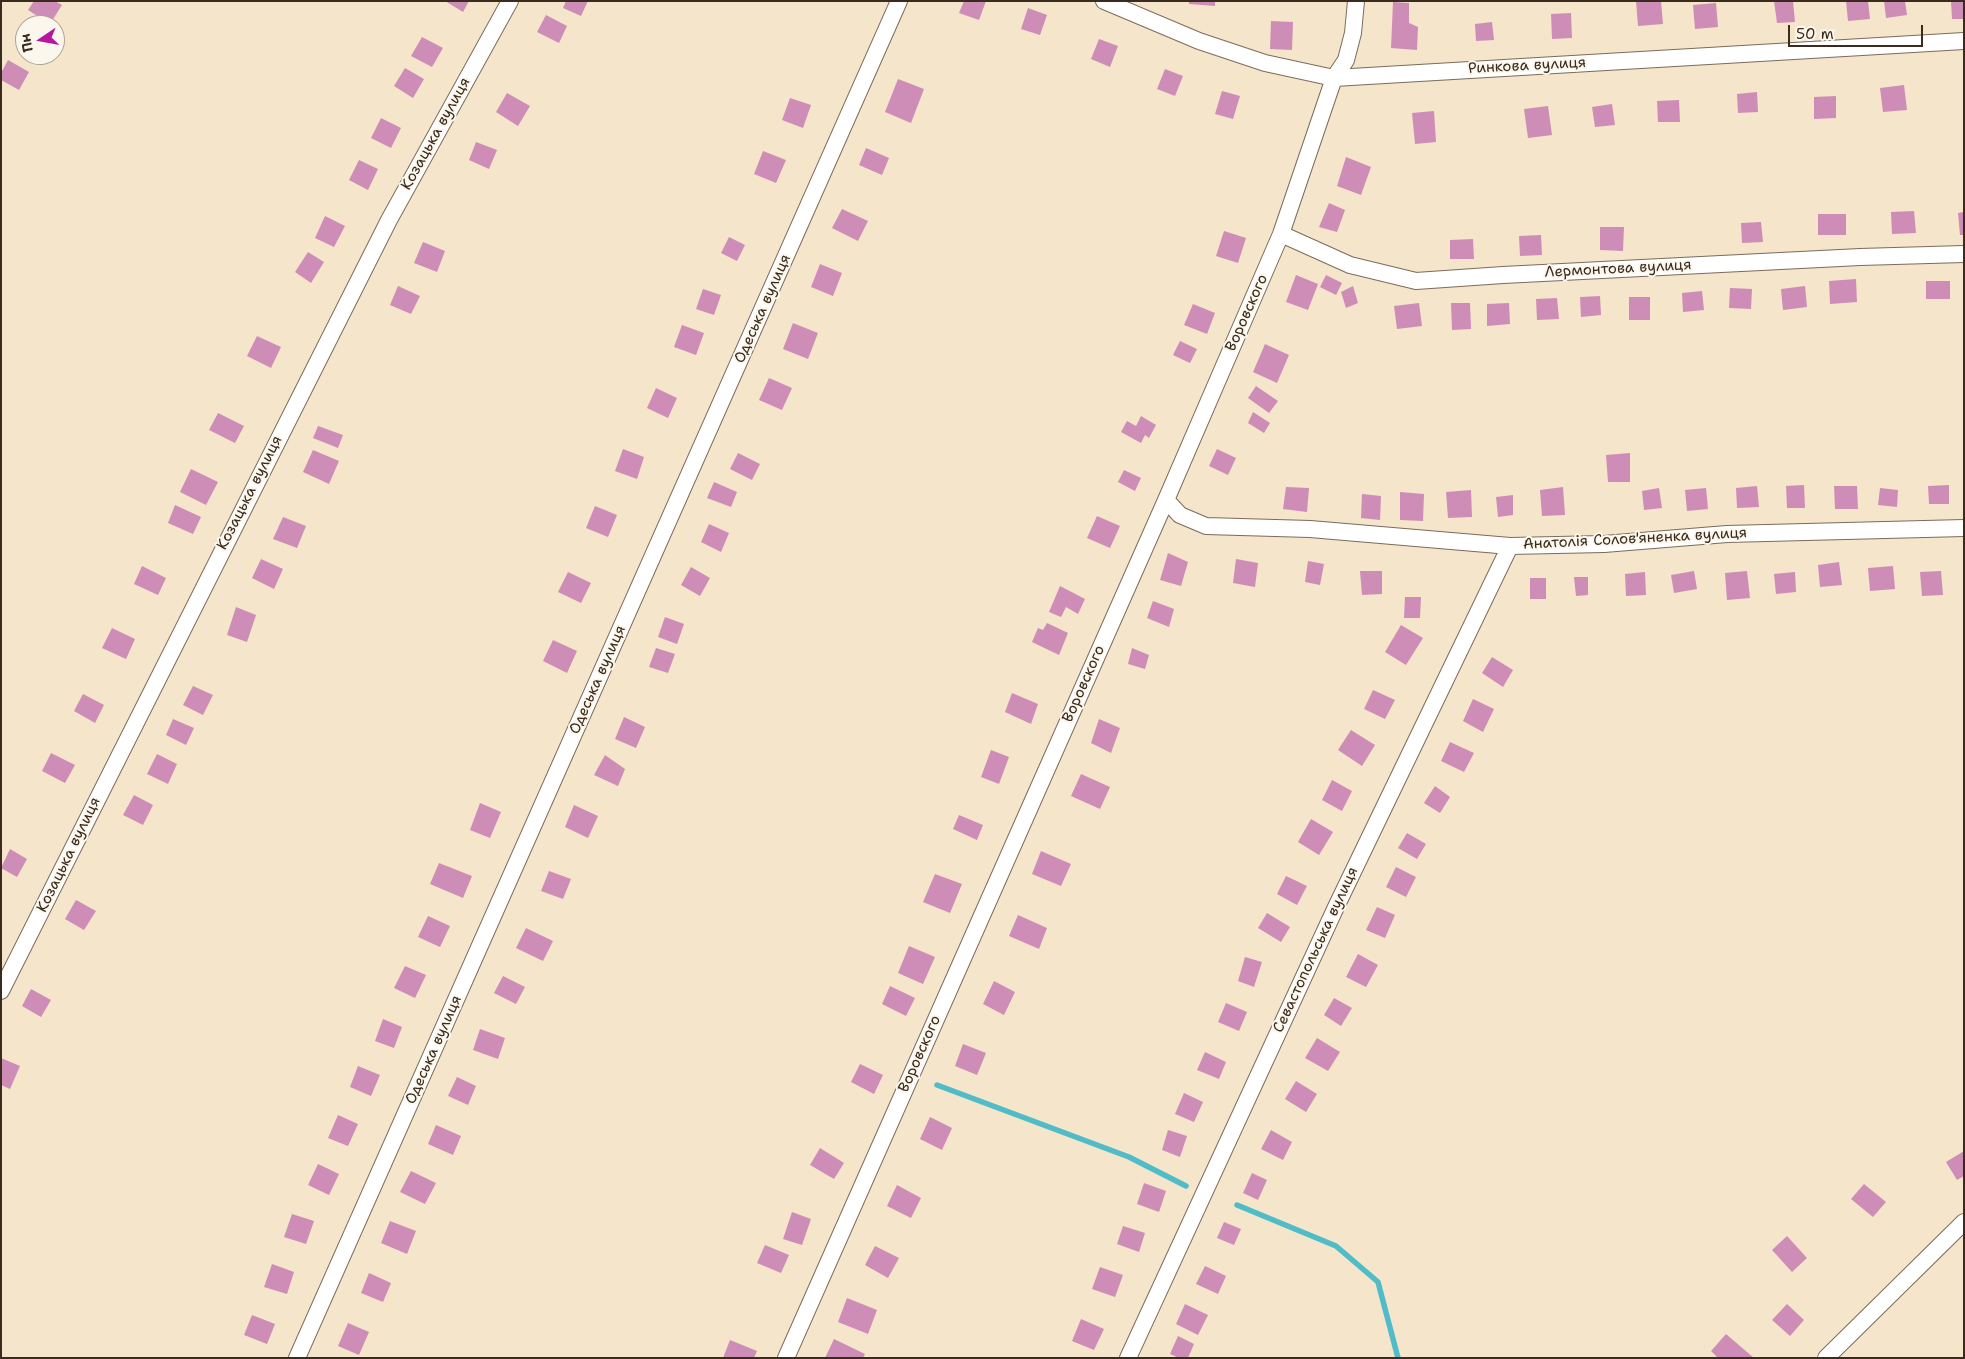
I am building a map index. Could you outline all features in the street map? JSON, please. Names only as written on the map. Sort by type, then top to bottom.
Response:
[{"type":"street","name":"Козацька вулиця","points":[[1,991],[384,228],[510,1]]},
{"type":"street","name":"Одеська вулиця","points":[[298,1358],[899,1]]},
{"type":"street","name":"Ринкова вулиця","points":[[1104,1],[1199,41],[1265,63],[1334,78],[1964,41]]},
{"type":"street","name":"Воровского","points":[[786,1358],[1166,500],[1281,234],[1334,78],[1346,60],[1353,33],[1356,1]]},
{"type":"street","name":"Лермонтова вулиця","points":[[1281,234],[1350,265],[1416,281],[1860,257],[1964,254]]},
{"type":"street","name":"Анатолія Солов'яненка вулиця","points":[[1166,500],[1180,515],[1206,526],[1310,529],[1510,546],[1604,544],[1727,534],[1964,528]]},
{"type":"street","name":"Севастопольська вулиця","points":[[1128,1358],[1336,907],[1510,546]]},
{"type":"street","points":[[1826,1358],[1964,1222]]},
{"type":"building","points":[[34,1],[55,1],[62,5],[56,15],[36,15],[28,10]]},
{"type":"building","points":[[445,1],[469,1],[463,12]]},
{"type":"building","points":[[566,1],[588,1],[581,16],[563,8]]},
{"type":"building","points":[[964,1],[986,1],[979,20],[959,13]]},
{"type":"building","points":[[1189,1],[1215,1],[1215,6],[1189,4]]},
{"type":"building","points":[[1636,1],[1661,1],[1663,24],[1638,26]]},
{"type":"building","points":[[1774,1],[1793,1],[1795,22],[1777,23]]},
{"type":"building","points":[[1846,1],[1868,1],[1870,19],[1848,21]]},
{"type":"building","points":[[1884,1],[1905,1],[1907,15],[1886,18]]},
{"type":"building","points":[[1951,1],[1964,1],[1964,19],[1952,19]]},
{"type":"building","points":[[1393,2],[1409,3],[1409,23],[1418,27],[1417,50],[1391,48]]},
{"type":"building","points":[[1716,3],[1718,27],[1695,29],[1693,5]]},
{"type":"building","points":[[1028,8],[1047,15],[1040,35],[1021,29]]},
{"type":"building","points":[[1571,13],[1572,38],[1552,39],[1551,14]]},
{"type":"building","points":[[546,15],[567,26],[559,43],[537,32]]},
{"type":"building","points":[[1271,21],[1293,22],[1292,50],[1270,49]]},
{"type":"building","points":[[1492,22],[1494,40],[1476,41],[1475,24]]},
{"type":"building","points":[[422,37],[443,48],[432,67],[411,56]]},
{"type":"building","points":[[1099,39],[1118,46],[1110,67],[1091,59]]},
{"type":"building","points":[[8,60],[29,72],[19,90],[1,80],[1,73]]},
{"type":"building","points":[[405,68],[424,79],[413,98],[394,86]]},
{"type":"building","points":[[1165,69],[1183,76],[1175,96],[1157,89]]},
{"type":"building","points":[[898,79],[924,89],[911,123],[885,112]]},
{"type":"building","points":[[1904,85],[1907,110],[1883,112],[1880,88]]},
{"type":"building","points":[[1222,91],[1240,96],[1233,119],[1215,114]]},
{"type":"building","points":[[1757,92],[1758,112],[1738,113],[1737,94]]},
{"type":"building","points":[[507,93],[530,106],[518,126],[496,112]]},
{"type":"building","points":[[1836,96],[1836,118],[1814,119],[1814,97]]},
{"type":"building","points":[[790,98],[811,105],[803,128],[782,120]]},
{"type":"building","points":[[1679,100],[1680,122],[1658,122],[1657,101]]},
{"type":"building","points":[[1612,104],[1615,125],[1595,127],[1592,107]]},
{"type":"building","points":[[1548,106],[1552,135],[1528,138],[1524,109]]},
{"type":"building","points":[[1434,111],[1436,142],[1415,144],[1412,113]]},
{"type":"building","points":[[381,118],[401,128],[391,148],[371,138]]},
{"type":"building","points":[[476,142],[497,150],[489,169],[469,160]]},
{"type":"building","points":[[866,148],[889,158],[882,175],[859,165]]},
{"type":"building","points":[[763,151],[786,160],[776,183],[754,174]]},
{"type":"building","points":[[1346,157],[1371,167],[1361,195],[1337,186]]},
{"type":"building","points":[[359,160],[378,169],[368,190],[349,180]]},
{"type":"building","points":[[1329,203],[1345,210],[1337,232],[1319,227]]},
{"type":"building","points":[[842,209],[868,221],[858,241],[832,228]]},
{"type":"building","points":[[1914,211],[1916,233],[1892,234],[1891,212]]},
{"type":"building","points":[[1964,212],[1964,235],[1960,235],[1958,213]]},
{"type":"building","points":[[1818,214],[1846,214],[1846,235],[1818,235]]},
{"type":"building","points":[[325,216],[345,226],[334,247],[315,238]]},
{"type":"building","points":[[1761,222],[1763,242],[1742,243],[1741,223]]},
{"type":"building","points":[[1600,227],[1624,227],[1623,251],[1600,250]]},
{"type":"building","points":[[1224,231],[1246,238],[1238,263],[1216,256]]},
{"type":"building","points":[[1541,235],[1542,255],[1520,256],[1519,236]]},
{"type":"building","points":[[729,237],[745,245],[737,261],[721,253]]},
{"type":"building","points":[[1473,239],[1474,259],[1450,259],[1450,240]]},
{"type":"building","points":[[423,242],[445,251],[437,272],[414,263]]},
{"type":"building","points":[[308,252],[324,262],[311,283],[295,272]]},
{"type":"building","points":[[820,264],[842,273],[833,296],[811,287]]},
{"type":"building","points":[[1296,275],[1318,284],[1308,310],[1286,302]]},
{"type":"building","points":[[1326,275],[1342,283],[1336,295],[1320,287]]},
{"type":"building","points":[[1856,279],[1857,302],[1830,304],[1829,281]]},
{"type":"building","points":[[1926,281],[1950,281],[1950,299],[1926,299]]},
{"type":"building","points":[[398,286],[420,296],[411,314],[390,305]]},
{"type":"building","points":[[1353,286],[1358,303],[1346,308],[1341,292]]},
{"type":"building","points":[[1805,286],[1807,307],[1783,310],[1781,289]]},
{"type":"building","points":[[1730,288],[1752,289],[1751,309],[1729,308]]},
{"type":"building","points":[[703,289],[721,295],[714,315],[696,309]]},
{"type":"building","points":[[1702,291],[1704,310],[1683,312],[1682,293]]},
{"type":"building","points":[[1600,296],[1601,315],[1581,317],[1580,297]]},
{"type":"building","points":[[1629,297],[1650,297],[1650,320],[1629,320]]},
{"type":"building","points":[[1557,298],[1559,319],[1537,320],[1536,299]]},
{"type":"building","points":[[1419,303],[1422,326],[1397,329],[1394,306]]},
{"type":"building","points":[[1451,303],[1470,303],[1471,329],[1452,330]]},
{"type":"building","points":[[1509,303],[1510,324],[1487,326],[1487,304]]},
{"type":"building","points":[[1193,304],[1215,313],[1207,334],[1184,325]]},
{"type":"building","points":[[793,323],[818,333],[808,359],[783,349]]},
{"type":"building","points":[[682,325],[704,333],[696,355],[674,347]]},
{"type":"building","points":[[257,336],[281,347],[271,368],[247,356]]},
{"type":"building","points":[[1180,341],[1197,349],[1190,363],[1173,355]]},
{"type":"building","points":[[1265,344],[1289,355],[1277,383],[1253,372]]},
{"type":"building","points":[[769,378],[792,388],[782,410],[759,400]]},
{"type":"building","points":[[1256,386],[1278,401],[1269,413],[1248,398]]},
{"type":"building","points":[[656,388],[677,398],[668,418],[647,408]]},
{"type":"building","points":[[1253,412],[1270,423],[1264,433],[1248,423]]},
{"type":"building","points":[[218,413],[244,426],[235,443],[209,430]]},
{"type":"building","points":[[1141,416],[1156,425],[1149,438],[1145,435],[1141,443],[1121,432],[1127,421],[1136,426]]},
{"type":"building","points":[[318,426],[343,435],[338,448],[313,438]]},
{"type":"building","points":[[623,449],[644,457],[637,479],[615,471]]},
{"type":"building","points":[[1217,449],[1236,458],[1228,475],[1209,466]]},
{"type":"building","points":[[313,450],[339,461],[329,484],[303,472]]},
{"type":"building","points":[[738,453],[760,464],[752,480],[730,469]]},
{"type":"building","points":[[1630,453],[1630,482],[1608,482],[1606,455]]},
{"type":"building","points":[[191,469],[218,482],[206,505],[180,492]]},
{"type":"building","points":[[1124,470],[1141,478],[1135,491],[1118,482]]},
{"type":"building","points":[[714,482],[737,492],[731,507],[707,498]]},
{"type":"building","points":[[1804,485],[1805,508],[1787,508],[1786,486]]},
{"type":"building","points":[[1949,485],[1949,504],[1929,504],[1928,486]]},
{"type":"building","points":[[1757,486],[1759,507],[1737,508],[1736,488]]},
{"type":"building","points":[[1834,486],[1857,486],[1858,509],[1835,509]]},
{"type":"building","points":[[1286,487],[1309,488],[1307,512],[1283,509]]},
{"type":"building","points":[[1563,487],[1565,515],[1542,516],[1540,490]]},
{"type":"building","points":[[1659,488],[1662,508],[1644,510],[1642,491]]},
{"type":"building","points":[[1706,488],[1708,509],[1687,511],[1685,490]]},
{"type":"building","points":[[1880,488],[1898,490],[1897,507],[1878,505]]},
{"type":"building","points":[[1471,490],[1472,517],[1448,518],[1446,492]]},
{"type":"building","points":[[1400,492],[1424,494],[1423,521],[1400,520]]},
{"type":"building","points":[[1362,494],[1381,496],[1380,520],[1361,518]]},
{"type":"building","points":[[1513,495],[1513,515],[1498,517],[1496,497]]},
{"type":"building","points":[[175,505],[201,517],[193,534],[168,523]]},
{"type":"building","points":[[595,506],[617,515],[608,537],[586,528]]},
{"type":"building","points":[[1097,516],[1120,526],[1110,548],[1087,538]]},
{"type":"building","points":[[283,517],[306,526],[297,548],[273,539]]},
{"type":"building","points":[[709,524],[729,533],[721,552],[701,542]]},
{"type":"building","points":[[1168,553],[1188,562],[1181,586],[1160,580]]},
{"type":"building","points":[[261,559],[283,569],[274,589],[252,578]]},
{"type":"building","points":[[1236,559],[1258,563],[1255,587],[1233,583]]},
{"type":"building","points":[[1308,561],[1324,564],[1320,585],[1305,582]]},
{"type":"building","points":[[1839,562],[1842,585],[1820,587],[1818,565]]},
{"type":"building","points":[[142,566],[166,578],[158,595],[134,584]]},
{"type":"building","points":[[1893,566],[1895,589],[1870,591],[1868,568]]},
{"type":"building","points":[[691,567],[710,578],[700,596],[681,585]]},
{"type":"building","points":[[1360,571],[1382,571],[1382,594],[1362,595]]},
{"type":"building","points":[[1694,571],[1697,589],[1674,593],[1671,575]]},
{"type":"building","points":[[1747,571],[1750,598],[1727,600],[1725,573]]},
{"type":"building","points":[[1941,571],[1943,595],[1922,596],[1920,572]]},
{"type":"building","points":[[568,572],[591,583],[581,603],[558,592]]},
{"type":"building","points":[[1645,572],[1646,595],[1626,596],[1625,574]]},
{"type":"building","points":[[1795,572],[1796,592],[1776,594],[1774,574]]},
{"type":"building","points":[[1574,577],[1588,577],[1588,595],[1576,596]]},
{"type":"building","points":[[1530,578],[1546,578],[1546,599],[1530,599]]},
{"type":"building","points":[[1060,586],[1085,599],[1078,614],[1066,607],[1061,617],[1049,612]]},
{"type":"building","points":[[1405,597],[1421,597],[1420,618],[1404,618]]},
{"type":"building","points":[[1153,601],[1174,609],[1169,627],[1147,618]]},
{"type":"building","points":[[236,607],[256,615],[247,642],[227,635]]},
{"type":"building","points":[[665,617],[684,624],[677,644],[658,637]]},
{"type":"building","points":[[1047,623],[1068,633],[1059,655],[1032,642],[1038,628],[1043,630]]},
{"type":"building","points":[[1401,625],[1423,638],[1406,665],[1385,652]]},
{"type":"building","points":[[112,628],[135,639],[126,659],[102,648]]},
{"type":"building","points":[[553,640],[577,651],[567,673],[543,661]]},
{"type":"building","points":[[656,648],[675,654],[668,673],[649,667]]},
{"type":"building","points":[[1132,648],[1149,655],[1145,669],[1128,664]]},
{"type":"building","points":[[1492,657],[1513,670],[1503,687],[1482,673]]},
{"type":"building","points":[[193,686],[213,695],[203,715],[183,705]]},
{"type":"building","points":[[1373,690],[1395,700],[1385,719],[1364,709]]},
{"type":"building","points":[[1012,693],[1038,704],[1031,724],[1005,712]]},
{"type":"building","points":[[83,694],[104,705],[95,723],[74,711]]},
{"type":"building","points":[[1473,699],[1494,709],[1483,732],[1463,721]]},
{"type":"building","points":[[624,717],[645,727],[636,748],[615,739]]},
{"type":"building","points":[[173,719],[194,728],[186,745],[166,735]]},
{"type":"building","points":[[1099,719],[1120,728],[1111,753],[1091,743]]},
{"type":"building","points":[[1351,730],[1375,745],[1362,766],[1338,750]]},
{"type":"building","points":[[1450,742],[1474,753],[1464,772],[1441,761]]},
{"type":"building","points":[[991,750],[1009,757],[999,784],[981,777]]},
{"type":"building","points":[[51,753],[75,765],[65,783],[42,771]]},
{"type":"building","points":[[157,754],[177,764],[168,784],[147,774]]},
{"type":"building","points":[[605,755],[625,769],[618,786],[594,775]]},
{"type":"building","points":[[1081,774],[1110,787],[1100,809],[1071,796]]},
{"type":"building","points":[[1332,780],[1352,791],[1342,811],[1322,800]]},
{"type":"building","points":[[1435,786],[1450,797],[1440,813],[1424,803]]},
{"type":"building","points":[[134,795],[153,805],[143,825],[123,815]]},
{"type":"building","points":[[480,803],[501,812],[490,838],[470,830]]},
{"type":"building","points":[[574,805],[598,816],[588,838],[565,827]]},
{"type":"building","points":[[959,815],[983,825],[977,840],[953,829]]},
{"type":"building","points":[[1311,819],[1333,832],[1319,855],[1298,842]]},
{"type":"building","points":[[1407,833],[1426,844],[1417,859],[1398,848]]},
{"type":"building","points":[[10,849],[27,859],[17,877],[1,868]]},
{"type":"building","points":[[1041,851],[1071,864],[1061,886],[1032,874]]},
{"type":"building","points":[[439,863],[472,876],[463,898],[430,884]]},
{"type":"building","points":[[1396,867],[1416,877],[1406,897],[1386,887]]},
{"type":"building","points":[[549,871],[571,879],[563,899],[541,891]]},
{"type":"building","points":[[935,874],[962,884],[950,913],[923,902]]},
{"type":"building","points":[[1286,876],[1307,886],[1297,905],[1277,894]]},
{"type":"building","points":[[76,900],[96,911],[84,930],[65,919]]},
{"type":"building","points":[[1377,907],[1395,915],[1385,938],[1366,930]]},
{"type":"building","points":[[1267,913],[1290,927],[1281,942],[1258,928]]},
{"type":"building","points":[[1018,915],[1047,928],[1039,949],[1009,936]]},
{"type":"building","points":[[428,916],[450,926],[440,947],[418,937]]},
{"type":"building","points":[[526,928],[553,941],[543,961],[516,948]]},
{"type":"building","points":[[909,946],[935,957],[923,984],[898,973]]},
{"type":"building","points":[[1358,954],[1378,965],[1366,987],[1346,977]]},
{"type":"building","points":[[1245,957],[1262,962],[1254,987],[1238,981]]},
{"type":"building","points":[[405,966],[426,975],[415,998],[394,988]]},
{"type":"building","points":[[503,976],[525,987],[516,1004],[494,993]]},
{"type":"building","points":[[994,981],[1015,992],[1004,1015],[983,1004]]},
{"type":"building","points":[[890,986],[915,998],[906,1016],[882,1004]]},
{"type":"building","points":[[31,989],[51,1000],[41,1017],[22,1006]]},
{"type":"building","points":[[1334,998],[1352,1008],[1341,1026],[1324,1015]]},
{"type":"building","points":[[1226,1003],[1247,1012],[1239,1031],[1218,1022]]},
{"type":"building","points":[[383,1019],[402,1027],[394,1048],[375,1041]]},
{"type":"building","points":[[480,1029],[505,1038],[498,1059],[473,1050]]},
{"type":"building","points":[[1317,1038],[1340,1052],[1328,1071],[1305,1058]]},
{"type":"building","points":[[963,1044],[986,1053],[977,1075],[955,1066]]},
{"type":"building","points":[[1205,1052],[1226,1062],[1219,1079],[1197,1070]]},
{"type":"building","points":[[1,1058],[20,1066],[10,1089],[1,1085]]},
{"type":"building","points":[[860,1064],[883,1075],[874,1094],[851,1082]]},
{"type":"building","points":[[358,1066],[380,1075],[371,1096],[350,1087]]},
{"type":"building","points":[[457,1077],[476,1086],[468,1105],[448,1096]]},
{"type":"building","points":[[1296,1081],[1317,1094],[1306,1112],[1285,1099]]},
{"type":"building","points":[[1184,1093],[1203,1102],[1194,1122],[1175,1114]]},
{"type":"building","points":[[338,1115],[358,1124],[348,1146],[328,1138]]},
{"type":"building","points":[[930,1117],[952,1128],[942,1150],[920,1139]]},
{"type":"building","points":[[436,1125],[461,1136],[453,1155],[428,1144]]},
{"type":"building","points":[[1168,1130],[1187,1136],[1180,1157],[1162,1150]]},
{"type":"building","points":[[1271,1130],[1292,1142],[1283,1160],[1261,1149]]},
{"type":"building","points":[[820,1148],[844,1163],[834,1179],[810,1165]]},
{"type":"building","points":[[1964,1151],[1964,1176],[1957,1180],[1946,1162]]},
{"type":"building","points":[[318,1164],[339,1174],[329,1195],[308,1185]]},
{"type":"building","points":[[411,1171],[436,1183],[425,1204],[400,1192]]},
{"type":"building","points":[[1252,1173],[1267,1180],[1258,1200],[1243,1193]]},
{"type":"building","points":[[1144,1183],[1166,1191],[1159,1212],[1137,1204]]},
{"type":"building","points":[[1864,1184],[1886,1202],[1873,1217],[1851,1199]]},
{"type":"building","points":[[897,1185],[921,1198],[911,1218],[887,1206]]},
{"type":"building","points":[[792,1212],[811,1219],[802,1245],[783,1239]]},
{"type":"building","points":[[292,1214],[314,1221],[306,1244],[284,1237]]},
{"type":"building","points":[[390,1221],[416,1231],[407,1254],[381,1243]]},
{"type":"building","points":[[1224,1222],[1241,1229],[1234,1245],[1217,1238]]},
{"type":"building","points":[[1123,1226],[1145,1233],[1139,1252],[1117,1244]]},
{"type":"building","points":[[1787,1236],[1807,1258],[1792,1272],[1772,1250]]},
{"type":"building","points":[[765,1245],[789,1255],[781,1273],[757,1263]]},
{"type":"building","points":[[875,1246],[899,1258],[888,1278],[865,1265]]},
{"type":"building","points":[[272,1264],[294,1272],[287,1294],[264,1287]]},
{"type":"building","points":[[1205,1266],[1226,1276],[1218,1294],[1196,1284]]},
{"type":"building","points":[[1100,1267],[1123,1275],[1115,1297],[1092,1289]]},
{"type":"building","points":[[369,1273],[391,1283],[383,1302],[361,1293]]},
{"type":"building","points":[[847,1298],[877,1310],[868,1334],[838,1322]]},
{"type":"building","points":[[1185,1304],[1208,1315],[1198,1335],[1176,1324]]},
{"type":"building","points":[[1787,1304],[1804,1320],[1790,1336],[1772,1320]]},
{"type":"building","points":[[252,1315],[275,1324],[267,1344],[244,1335]]},
{"type":"building","points":[[1081,1319],[1104,1329],[1094,1350],[1072,1341]]},
{"type":"building","points":[[348,1323],[369,1332],[359,1355],[338,1346]]},
{"type":"building","points":[[1726,1334],[1754,1358],[1718,1358],[1711,1351]]},
{"type":"building","points":[[1178,1336],[1194,1344],[1188,1358],[1179,1358],[1170,1354]]},
{"type":"building","points":[[834,1339],[865,1354],[863,1358],[825,1358]]},
{"type":"building","points":[[730,1340],[757,1351],[754,1358],[723,1358]]},
{"type":"waterway","points":[[937,1085],[1129,1157],[1186,1186]]},
{"type":"waterway","points":[[1237,1205],[1336,1246],[1378,1282],[1398,1358]]}]
